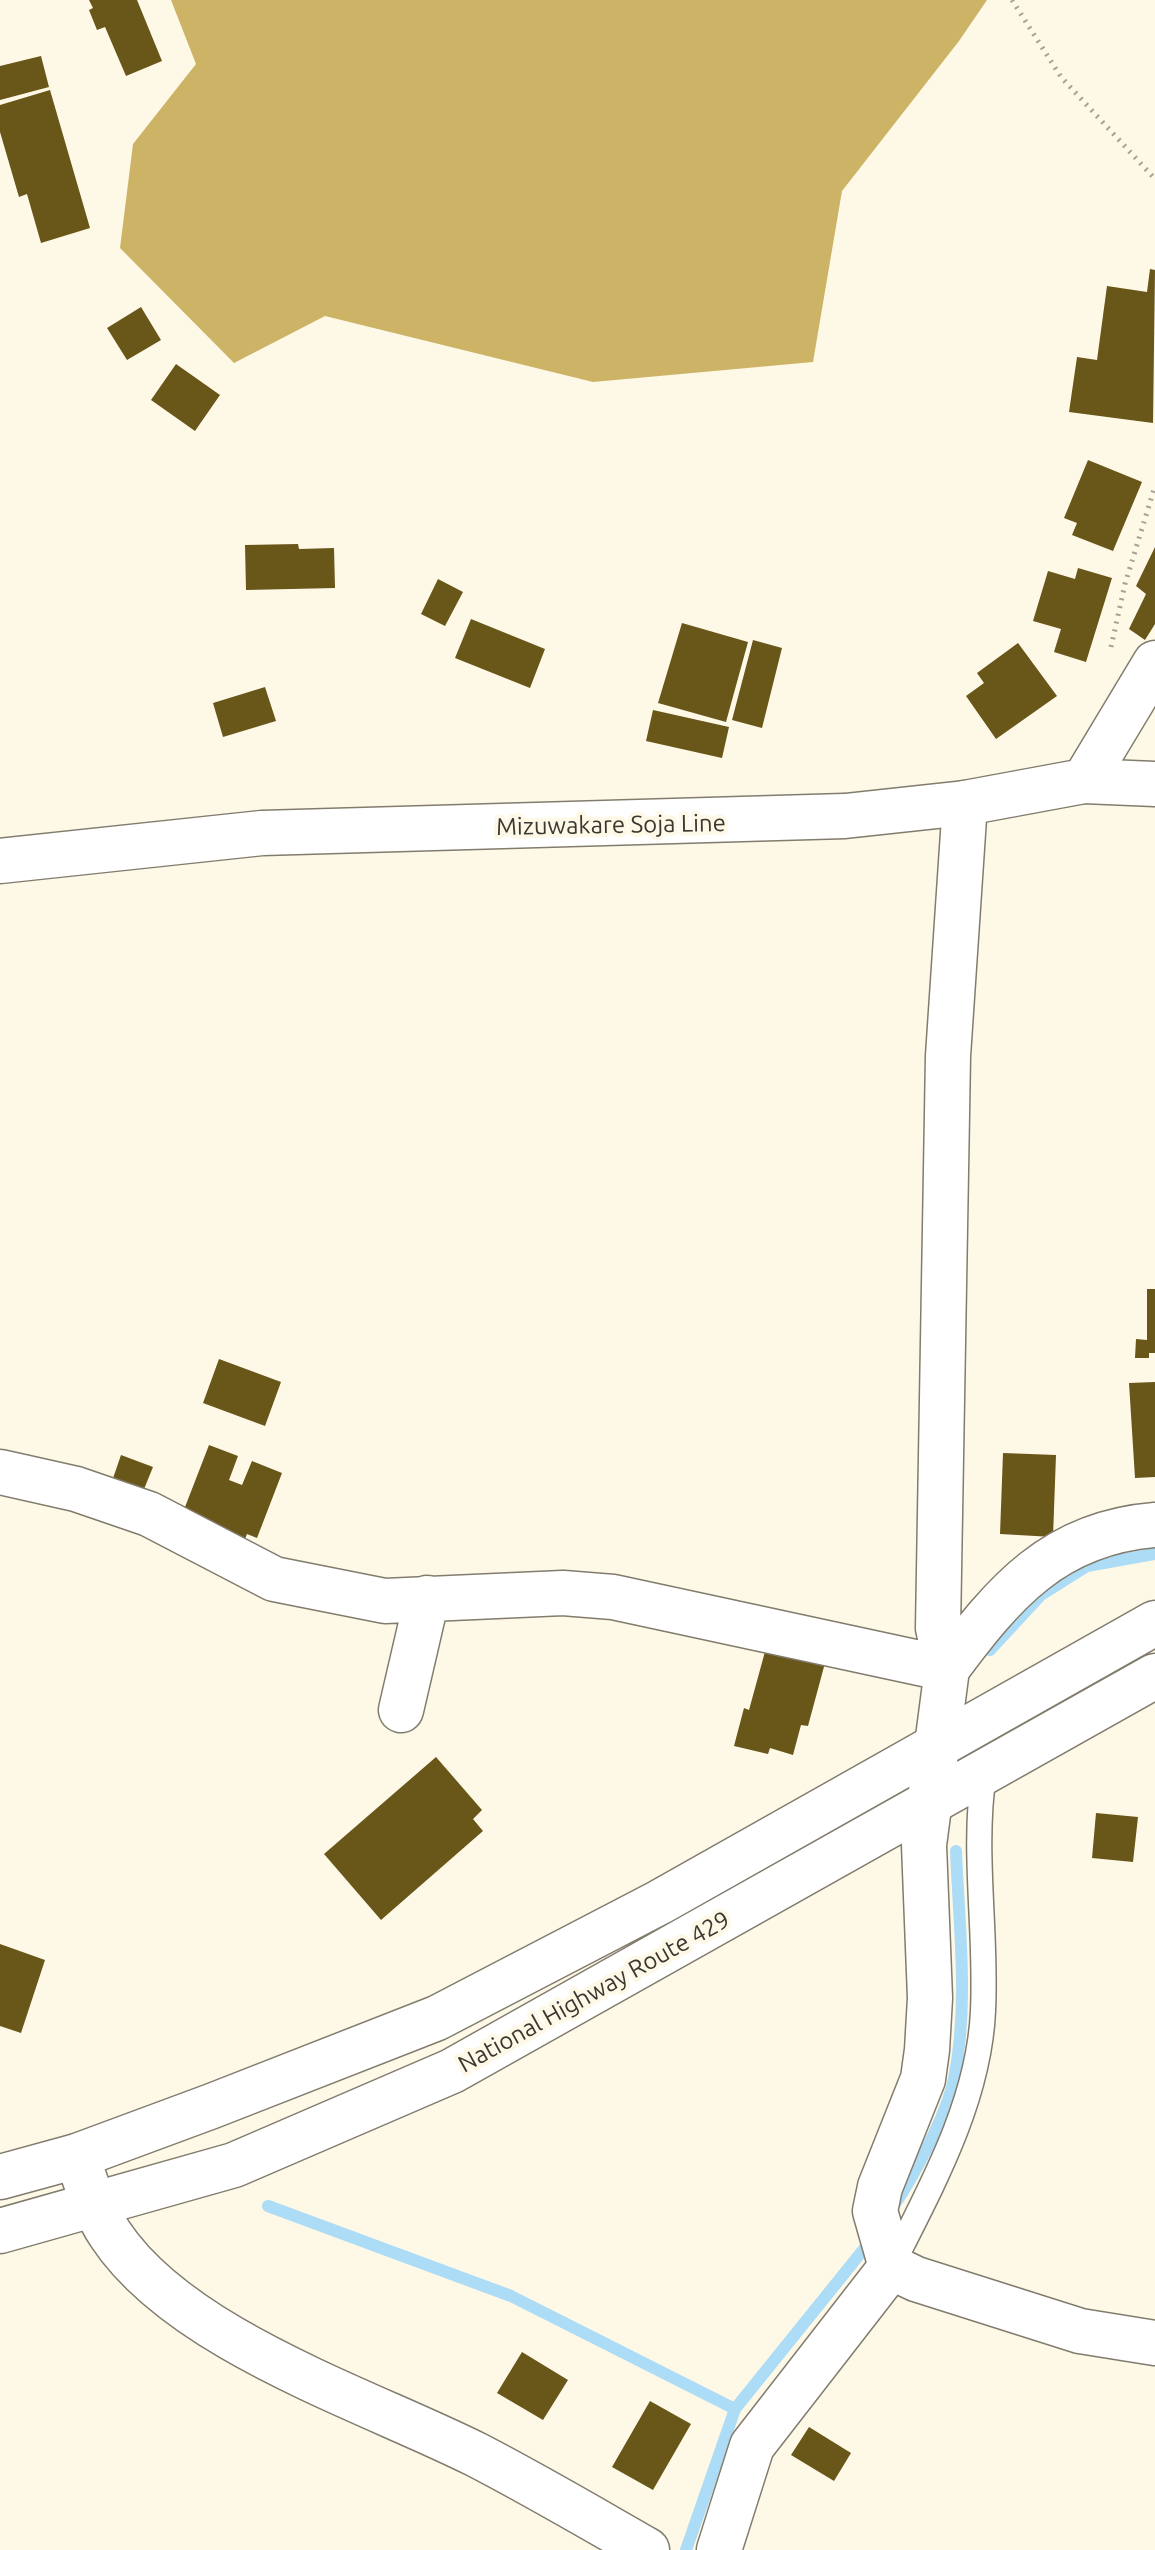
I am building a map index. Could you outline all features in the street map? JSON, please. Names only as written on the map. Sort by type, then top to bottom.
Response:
[{"type":"main road","points":[[1084,781],[1155,663]]},
{"type":"main road","name":"Mizuwakare Soja Line","points":[[0,861],[262,833],[719,823],[845,816],[965,803],[1084,781],[1155,784]]},
{"type":"main road","points":[[719,2550],[752,2446],[883,2241],[880,2187],[923,2079],[930,1998],[924,1845],[947,1669],[938,1628],[948,1056],[965,803]]},
{"type":"main road","points":[[0,1472],[76,1489],[149,1514],[274,1579],[385,1601],[563,1593],[613,1597],[947,1669]]},
{"type":"main road","points":[[947,1669],[1000,1599],[1043,1563],[1083,1540],[1120,1528],[1155,1525]]},
{"type":"main road","points":[[401,1710],[427,1598]]},
{"type":"main road","name":"National Highway Route 429","points":[[0,2177],[77,2156],[437,2018],[660,1902],[1155,1623]]},
{"type":"main road","name":"National Highway Route 429","points":[[0,2231],[94,2207],[234,2165],[381,2105],[452,2071],[1155,1676]]},
{"type":"main road","points":[[77,2156],[94,2207],[111,2236],[131,2259],[188,2311],[313,2379],[477,2455],[647,2550]]},
{"type":"main road","points":[[883,2241],[916,2279],[1080,2331],[1155,2343]]},
{"type":"lane","points":[[883,2241],[956,2129],[975,2074],[983,2012],[978,1815],[984,1773]]},
{"type":"path","points":[[1012,0],[1061,77],[1155,179]]},
{"type":"path","points":[[1122,714],[1102,687],[1125,584],[1155,486]]},
{"type":"shaded area","points":[[171,0],[987,0],[959,41],[842,191],[813,362],[593,382],[325,316],[234,363],[120,248],[133,144],[196,64]]},
{"type":"building","points":[[89,0],[137,0],[162,61],[126,76],[105,27],[97,30],[89,10],[93,8]]},
{"type":"building","points":[[41,56],[49,87],[0,100],[0,66]]},
{"type":"building","points":[[50,90],[90,228],[41,243],[27,194],[19,197],[0,132],[0,105]]},
{"type":"building","points":[[1150,269],[1155,270],[1153,423],[1069,412],[1077,357],[1097,360],[1107,286],[1147,292]]},
{"type":"building","points":[[141,307],[161,340],[127,360],[107,328]]},
{"type":"building","points":[[176,364],[220,395],[195,431],[151,400]]},
{"type":"building","points":[[1088,460],[1142,482],[1113,551],[1072,535],[1077,523],[1064,518]]},
{"type":"building","points":[[298,544],[299,549],[334,548],[335,588],[246,590],[245,545]]},
{"type":"building","points":[[1155,547],[1155,624],[1145,640],[1129,629],[1146,594],[1136,586]]},
{"type":"building","points":[[1078,568],[1112,578],[1086,662],[1054,652],[1061,629],[1033,621],[1048,571],[1075,579]]},
{"type":"building","points":[[438,579],[463,592],[445,626],[421,614]]},
{"type":"building","points":[[471,619],[545,649],[530,688],[455,658]]},
{"type":"building","points":[[682,623],[748,642],[726,722],[658,703]]},
{"type":"building","points":[[753,640],[782,648],[762,728],[732,720]]},
{"type":"building","points":[[1018,643],[1057,696],[996,739],[966,696],[984,683],[977,673]]},
{"type":"building","points":[[265,687],[276,721],[223,737],[213,703]]},
{"type":"building","points":[[653,710],[729,727],[722,758],[646,741]]},
{"type":"building","points":[[1147,1289],[1155,1289],[1155,1353],[1149,1353],[1149,1358],[1135,1358],[1136,1339],[1147,1340]]},
{"type":"building","points":[[219,1359],[281,1382],[265,1426],[203,1403]]},
{"type":"building","points":[[1155,1382],[1155,1477],[1135,1478],[1129,1383]]},
{"type":"building","points":[[209,1445],[238,1456],[229,1480],[242,1485],[252,1461],[282,1473],[257,1538],[247,1534],[243,1544],[180,1520]]},
{"type":"building","points":[[1003,1453],[1056,1455],[1053,1537],[1000,1534]]},
{"type":"building","points":[[121,1455],[153,1467],[140,1499],[110,1487]]},
{"type":"building","points":[[766,1648],[825,1663],[808,1726],[801,1725],[793,1755],[770,1748],[768,1754],[734,1746],[744,1708],[749,1710]]},
{"type":"building","points":[[436,1757],[482,1810],[473,1819],[483,1831],[381,1920],[324,1854]]},
{"type":"building","points":[[1096,1813],[1138,1817],[1133,1862],[1092,1858]]},
{"type":"building","points":[[0,1944],[45,1960],[21,2033],[0,2026]]},
{"type":"building","points":[[522,2352],[568,2380],[543,2420],[497,2393]]},
{"type":"building","points":[[650,2401],[691,2424],[653,2490],[612,2467]]},
{"type":"building","points":[[809,2427],[851,2453],[834,2481],[791,2455]]},
{"type":"waterway","points":[[990,1650],[1041,1595],[1087,1566],[1154,1554]]},
{"type":"waterway","points":[[893,2207],[944,2110],[959,2051],[962,1994],[956,1851]]},
{"type":"waterway","points":[[268,2206],[511,2296],[735,2409],[872,2239]]},
{"type":"waterway","points":[[686,2550],[735,2409]]}]
